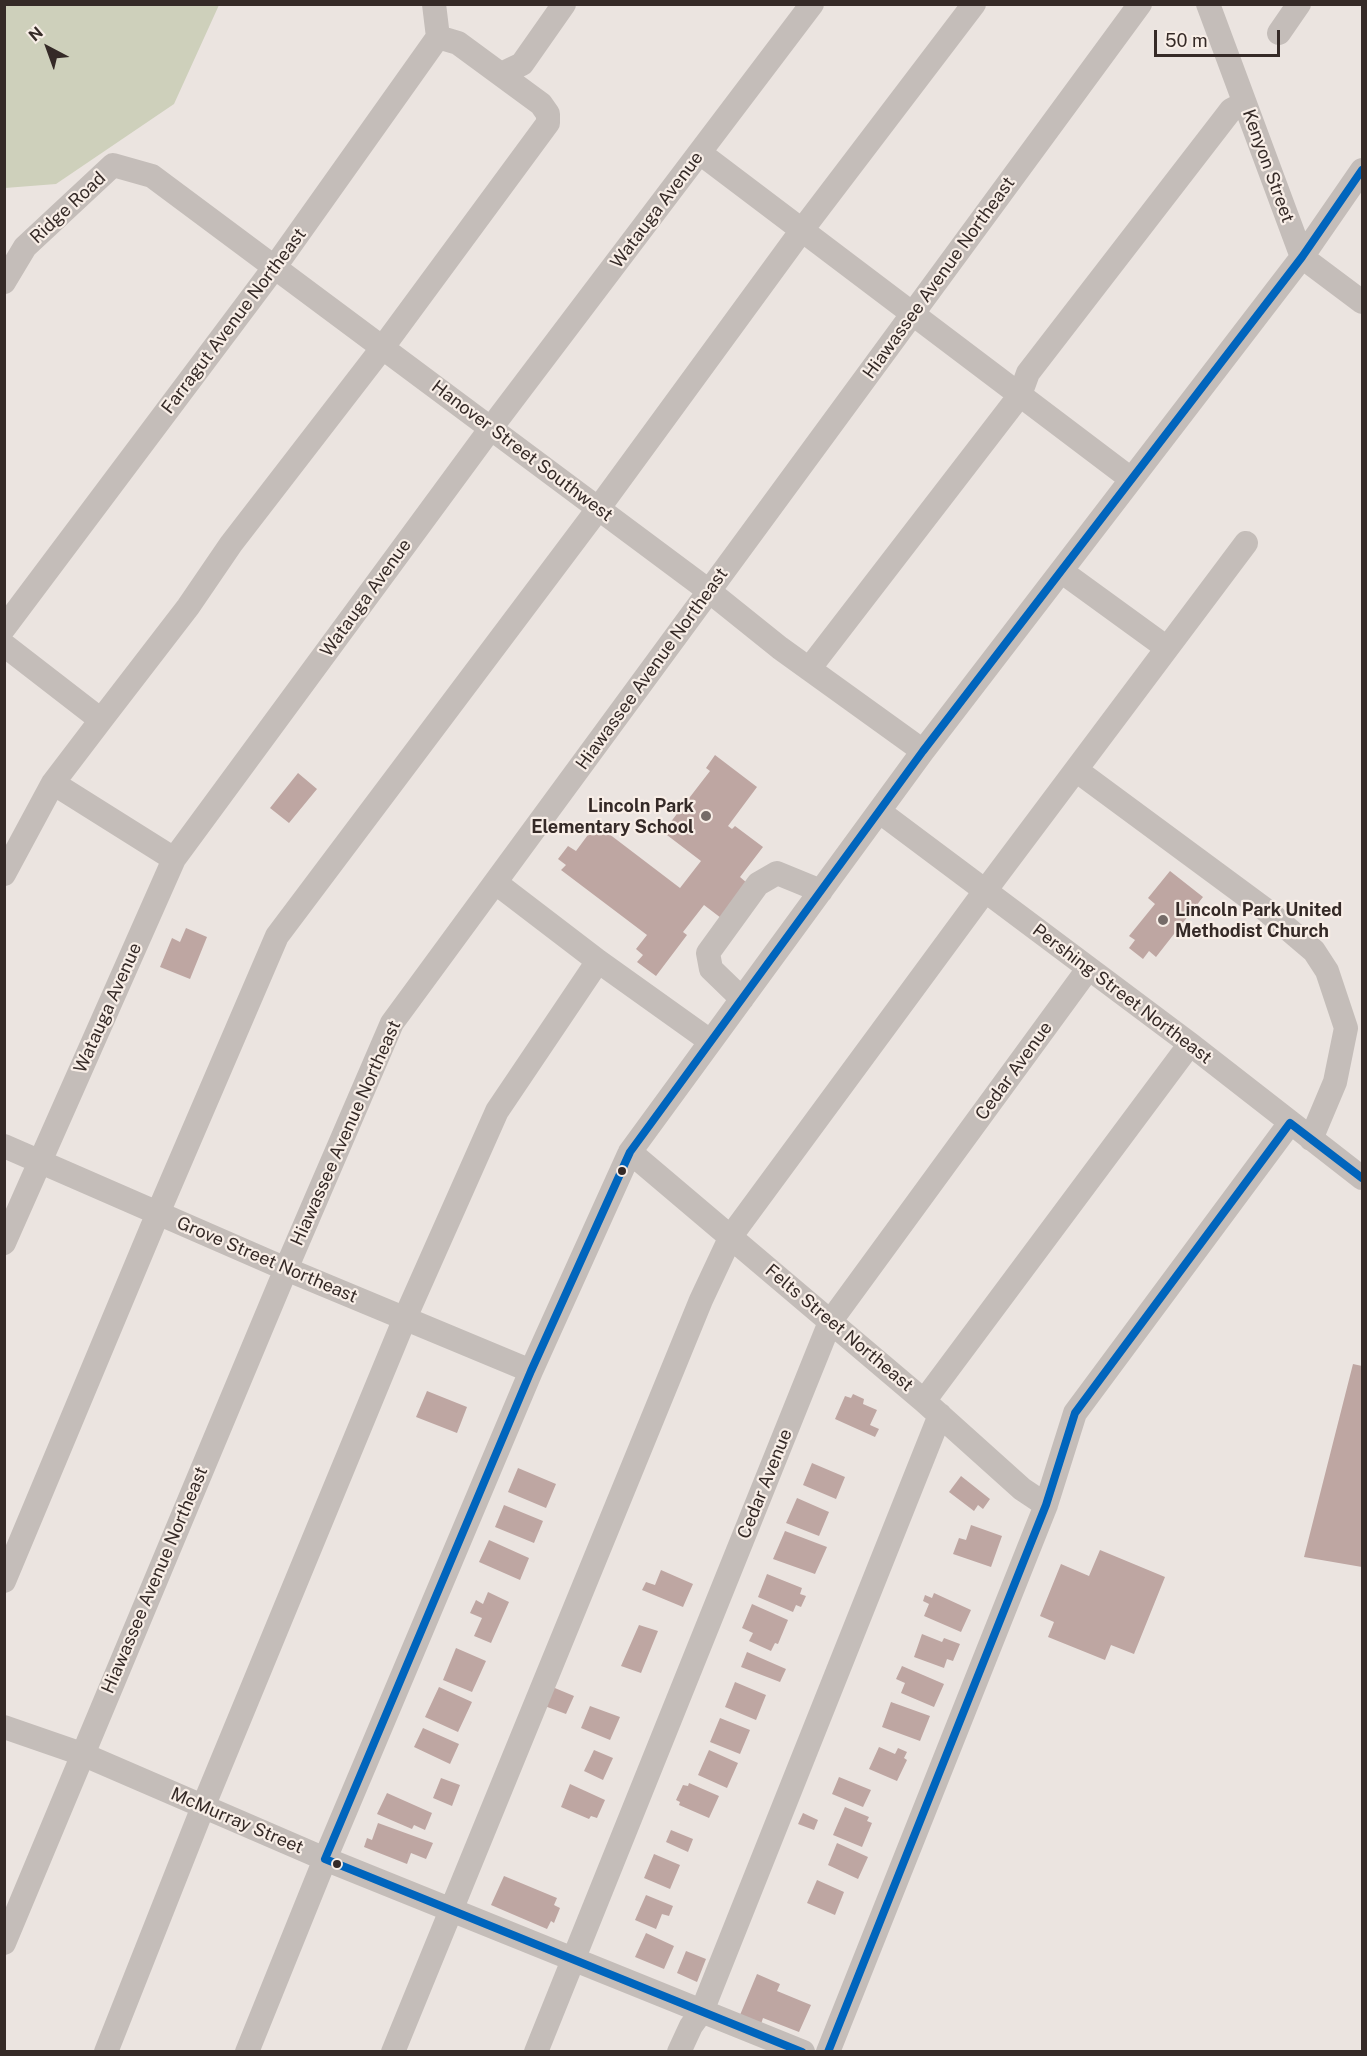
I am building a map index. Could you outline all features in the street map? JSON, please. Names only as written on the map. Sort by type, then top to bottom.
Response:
[{"type":"street","points":[[4,874],[53,783],[188,607],[231,544],[383,347],[548,123],[548,114],[541,104],[458,43],[438,37],[434,4]]},
{"type":"street","points":[[501,74],[522,64],[564,4]]},
{"type":"street","name":"Watauga Avenue","points":[[4,1243],[174,859],[491,428],[812,4]]},
{"type":"street","points":[[4,1581],[277,936],[598,509],[802,230],[974,4]]},
{"type":"street","name":"Hiawassee Avenue Northeast","points":[[4,1943],[286,1269],[392,1023],[1140,4]]},
{"type":"street","name":"Kenyon Street","points":[[1208,4],[1302,257]]},
{"type":"street","points":[[1279,33],[1299,4]]},
{"type":"street","name":"Farragut Avenue Northeast","points":[[4,628],[274,268],[438,37]]},
{"type":"street","points":[[809,669],[1020,395],[1028,373],[1231,110],[1244,103]]},
{"type":"street","points":[[700,153],[1131,479]]},
{"type":"street","name":"Hanover Street Southwest","points":[[113,165],[152,176],[923,752]]},
{"type":"street","name":"Ridge Road","points":[[4,282],[25,247],[113,165]]},
{"type":"street","points":[[247,2052],[325,1859],[531,1371],[630,1152],[923,752],[1302,257],[1362,170]]},
{"type":"street","points":[[1302,257],[1362,302]]},
{"type":"street","points":[[393,2052],[701,1300],[731,1236],[985,891],[1246,543]]},
{"type":"street","points":[[1061,571],[1167,648]]},
{"type":"street","points":[[4,645],[101,720]]},
{"type":"street","points":[[1076,770],[1267,911],[1314,951],[1327,971],[1346,1028],[1335,1082],[1311,1139]]},
{"type":"street","points":[[53,783],[174,859]]},
{"type":"street","name":"Pershing Street Northeast","points":[[880,812],[1190,1044],[1362,1178]]},
{"type":"street","points":[[742,999],[711,969],[708,953],[758,884],[777,873],[821,891]]},
{"type":"street","points":[[496,883],[598,961],[711,1041]]},
{"type":"street","points":[[106,2052],[203,1807],[405,1318],[497,1111],[598,961]]},
{"type":"street","name":"Cedar Avenue","points":[[536,2052],[830,1322],[1088,969]]},
{"type":"street","points":[[679,2052],[702,2011],[932,1408],[1190,1044]]},
{"type":"street","points":[[828,2052],[1046,1505],[1075,1413],[1290,1123]]},
{"type":"street","name":"Grove Street Northeast","points":[[4,1146],[286,1269],[531,1371]]},
{"type":"street","name":"Felts Street Northeast","points":[[630,1152],[932,1408],[1022,1489],[1046,1505]]},
{"type":"street","name":"McMurray Street","points":[[4,1727],[82,1754],[325,1859],[803,2052]]},
{"type":"green space","points":[[5,4],[219,5],[174,104],[56,184],[5,188]]},
{"type":"building","name":"Lincoln Park Elementary School","points":[[715,755],[757,787],[728,826],[732,829],[735,826],[763,847],[740,877],[747,883],[721,918],[704,905],[683,932],[687,935],[656,976],[637,962],[643,955],[636,949],[647,935],[561,870],[566,865],[558,859],[568,846],[576,851],[596,824],[680,888],[701,861],[663,832],[710,771],[706,768]]},
{"type":"building","points":[[298,773],[317,789],[289,823],[270,808]]},
{"type":"building","name":"Lincoln Park United Methodist Church","points":[[1170,871],[1203,897],[1156,957],[1149,951],[1143,959],[1129,948],[1135,940],[1129,936],[1155,904],[1148,898]]},
{"type":"building","points":[[186,928],[207,937],[190,979],[160,967],[172,938],[180,942]]},
{"type":"building","points":[[1353,1364],[1362,1366],[1362,1567],[1304,1557]]},
{"type":"building","points":[[427,1391],[467,1407],[457,1433],[416,1417]]},
{"type":"building","points":[[853,1394],[864,1399],[863,1404],[877,1410],[870,1425],[879,1429],[875,1437],[835,1419],[845,1396],[851,1398]]},
{"type":"building","points":[[812,1463],[845,1477],[836,1499],[803,1485]]},
{"type":"building","points":[[518,1468],[556,1484],[546,1508],[508,1492]]},
{"type":"building","points":[[961,1476],[990,1499],[983,1509],[978,1505],[974,1511],[949,1492]]},
{"type":"building","points":[[797,1498],[829,1512],[819,1536],[786,1523]]},
{"type":"building","points":[[504,1505],[543,1521],[534,1543],[495,1527]]},
{"type":"building","points":[[971,1525],[1002,1536],[991,1567],[953,1554],[959,1538],[966,1540]]},
{"type":"building","points":[[785,1531],[827,1547],[815,1574],[773,1559]]},
{"type":"building","points":[[489,1540],[529,1558],[520,1580],[479,1562]]},
{"type":"building","points":[[1100,1550],[1165,1577],[1134,1654],[1111,1645],[1105,1660],[1048,1637],[1054,1622],[1040,1616],[1061,1564],[1089,1576]]},
{"type":"building","points":[[661,1570],[693,1584],[683,1607],[642,1590],[646,1582],[655,1585]]},
{"type":"building","points":[[767,1574],[802,1588],[800,1594],[806,1596],[801,1607],[796,1605],[793,1612],[758,1597]]},
{"type":"building","points":[[488,1592],[509,1602],[491,1643],[474,1636],[482,1618],[470,1613],[476,1600],[483,1604]]},
{"type":"building","points":[[934,1593],[971,1610],[961,1632],[924,1616],[929,1604],[923,1601],[925,1595],[932,1598]]},
{"type":"building","points":[[752,1604],[788,1620],[778,1644],[775,1643],[771,1651],[749,1641],[753,1633],[742,1628]]},
{"type":"building","points":[[639,1625],[658,1631],[641,1673],[621,1666]]},
{"type":"building","points":[[922,1634],[942,1642],[944,1638],[960,1644],[953,1661],[947,1659],[944,1668],[914,1657]]},
{"type":"building","points":[[456,1648],[486,1661],[472,1692],[443,1680]]},
{"type":"building","points":[[747,1652],[786,1669],[780,1682],[741,1667]]},
{"type":"building","points":[[902,1666],[944,1684],[934,1707],[901,1693],[905,1683],[896,1679]]},
{"type":"building","points":[[735,1682],[766,1695],[756,1720],[725,1707]]},
{"type":"building","points":[[550,1686],[574,1696],[566,1714],[542,1705]]},
{"type":"building","points":[[439,1687],[472,1702],[458,1732],[425,1717]]},
{"type":"building","points":[[891,1702],[930,1716],[920,1741],[882,1727]]},
{"type":"building","points":[[590,1706],[620,1717],[610,1740],[581,1728]]},
{"type":"building","points":[[720,1718],[750,1730],[740,1754],[710,1742]]},
{"type":"building","points":[[423,1728],[459,1744],[450,1764],[414,1747]]},
{"type":"building","points":[[879,1747],[895,1754],[898,1748],[907,1752],[904,1758],[907,1760],[897,1781],[869,1769]]},
{"type":"building","points":[[594,1750],[613,1758],[603,1780],[584,1771]]},
{"type":"building","points":[[709,1750],[738,1763],[727,1788],[698,1775]]},
{"type":"building","points":[[839,1777],[871,1790],[863,1807],[832,1794]]},
{"type":"building","points":[[441,1778],[460,1785],[452,1806],[433,1798]]},
{"type":"building","points":[[689,1783],[719,1796],[709,1818],[679,1805],[680,1802],[676,1800],[683,1785],[688,1786]]},
{"type":"building","points":[[570,1784],[605,1800],[597,1818],[591,1816],[589,1819],[561,1807]]},
{"type":"building","points":[[387,1793],[432,1813],[425,1830],[414,1825],[412,1829],[377,1814]]},
{"type":"building","points":[[845,1807],[869,1817],[867,1821],[872,1823],[862,1847],[833,1835]]},
{"type":"building","points":[[803,1813],[818,1820],[814,1830],[798,1824]]},
{"type":"building","points":[[378,1823],[433,1843],[426,1859],[411,1853],[407,1864],[364,1847],[367,1838],[372,1840]]},
{"type":"building","points":[[671,1830],[693,1839],[688,1852],[666,1842]]},
{"type":"building","points":[[837,1843],[868,1857],[858,1879],[828,1865]]},
{"type":"building","points":[[654,1854],[680,1865],[670,1889],[644,1878]]},
{"type":"building","points":[[504,1876],[557,1898],[554,1905],[560,1908],[554,1923],[551,1921],[547,1929],[491,1905]]},
{"type":"building","points":[[817,1880],[844,1892],[835,1915],[807,1903]]},
{"type":"building","points":[[646,1895],[673,1906],[669,1916],[662,1914],[656,1929],[635,1920]]},
{"type":"building","points":[[646,1933],[674,1946],[664,1969],[635,1957]]},
{"type":"building","points":[[686,1951],[706,1959],[697,1982],[677,1973]]},
{"type":"building","points":[[757,1974],[780,1984],[777,1991],[811,2005],[799,2032],[763,2018],[761,2024],[740,2015]]},
{"type":"transit line","points":[[802,2052],[325,1859],[531,1371],[630,1152],[923,751],[1302,257],[1362,170]]},
{"type":"transit line","points":[[828,2052],[1046,1505],[1075,1413],[1290,1123],[1362,1178]]},
{"type":"place","name":"Lincoln Park Elementary School","points":[[706,816]]},
{"type":"place","name":"Lincoln Park United Methodist Church","points":[[1163,920]]}]
